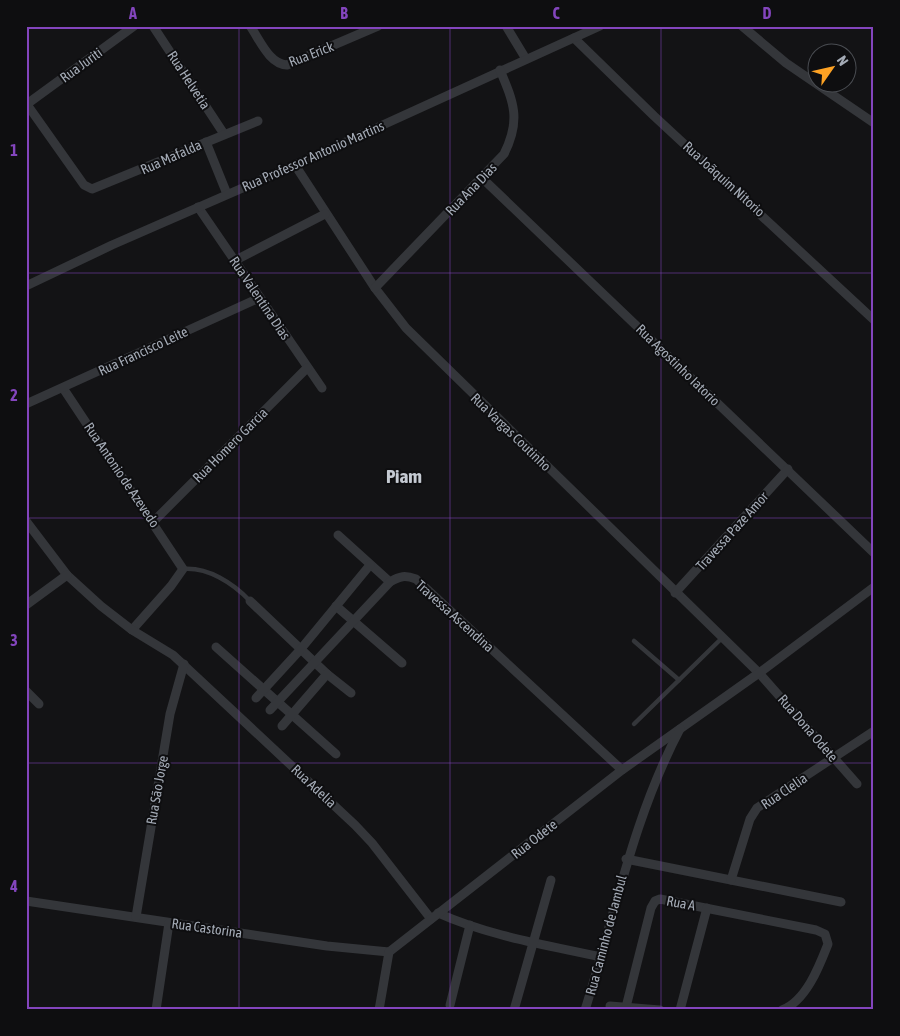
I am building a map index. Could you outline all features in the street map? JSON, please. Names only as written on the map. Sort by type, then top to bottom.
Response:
[{"type":"street","name":"Rua Juriti","points":[[27,103],[134,26]]},
{"type":"street","name":"Rua Helvetia","points":[[153,26],[224,134]]},
{"type":"street","name":"Rua Erick","points":[[250,26],[273,59],[279,64],[287,65],[378,26]]},
{"type":"street","points":[[506,26],[526,59]]},
{"type":"street","name":"Rua Professor Antonio Martins","points":[[26,286],[600,26]]},
{"type":"street","points":[[742,26],[786,63],[874,122]]},
{"type":"street","name":"Rua Joãquim Nitorio","points":[[574,38],[654,116],[874,320]]},
{"type":"street","name":"Rua Ana Dias","points":[[375,288],[504,154],[516,121],[513,100],[500,70]]},
{"type":"street","name":"Rua Mafalda","points":[[27,103],[84,185],[92,189],[101,187],[258,120]]},
{"type":"street","points":[[206,142],[227,194]]},
{"type":"street","name":"Rua Vargas Coutinho","points":[[295,165],[325,214],[375,288],[406,328],[759,673]]},
{"type":"street","name":"Rua Agostinho Iatorio","points":[[482,178],[874,552]]},
{"type":"street","name":"Rua Valentina Dias","points":[[198,207],[258,298],[322,388]]},
{"type":"street","points":[[234,261],[325,214]]},
{"type":"street","name":"Rua Francisco Leite","points":[[26,404],[258,298]]},
{"type":"street","name":"Rua Homero Garcia","points":[[154,522],[308,368]]},
{"type":"street","name":"Rua Antonio de Azevedo","points":[[63,388],[182,566]]},
{"type":"street","name":"Travessa Paze Amor","points":[[675,593],[788,469]]},
{"type":"street","name":"Rua Adelia","points":[[26,520],[67,575],[101,606],[132,630],[173,655],[184,664],[355,825],[434,916]]},
{"type":"street","points":[[270,710],[390,582],[338,535]]},
{"type":"street","points":[[256,698],[300,650],[370,565]]},
{"type":"street","points":[[132,630],[172,586],[182,566]]},
{"type":"street","points":[[26,605],[67,575]]},
{"type":"street","name":"Travessa Ascendina","points":[[390,582],[399,576],[408,576],[416,579],[622,770]]},
{"type":"street","name":"Rua Odete","points":[[389,952],[622,770],[680,727],[759,673],[874,587]]},
{"type":"street","points":[[250,601],[300,650],[351,693]]},
{"type":"street","points":[[336,606],[402,663]]},
{"type":"street","points":[[216,647],[336,754]]},
{"type":"street","name":"Rua São Jorge","points":[[136,917],[170,714],[184,664]]},
{"type":"street","name":"Rua Dona Odete","points":[[759,673],[857,784]]},
{"type":"street","points":[[282,726],[327,674]]},
{"type":"street","points":[[26,691],[39,704]]},
{"type":"street","points":[[680,727],[647,800],[626,859],[840,902]]},
{"type":"street","name":"Rua Clelia","points":[[731,880],[750,819],[757,808],[770,797],[874,731]]},
{"type":"street","name":"Rua Caminho de Jambul","points":[[585,1010],[601,957],[626,859]]},
{"type":"street","points":[[514,1010],[551,880]]},
{"type":"street","name":"Rua A","points":[[626,1007],[654,901],[660,898],[816,930],[828,938],[825,952],[801,997],[792,1006],[782,1010]]},
{"type":"street","name":"Rua Castorina","points":[[26,901],[169,923],[389,952]]},
{"type":"street","points":[[680,1010],[707,908]]},
{"type":"street","points":[[434,916],[532,942],[601,957]]},
{"type":"street","points":[[156,1010],[169,923]]},
{"type":"street","points":[[450,1005],[470,925]]},
{"type":"street","points":[[379,1010],[389,952]]},
{"type":"street","points":[[610,1006],[660,1010]]},
{"type":"lane","points":[[182,566],[196,568],[216,576],[243,593],[250,601]]},
{"type":"lane","points":[[634,724],[722,638]]},
{"type":"lane","points":[[634,641],[678,680]]},
{"type":"district","name":"Piam","points":[[404,476]]}]
